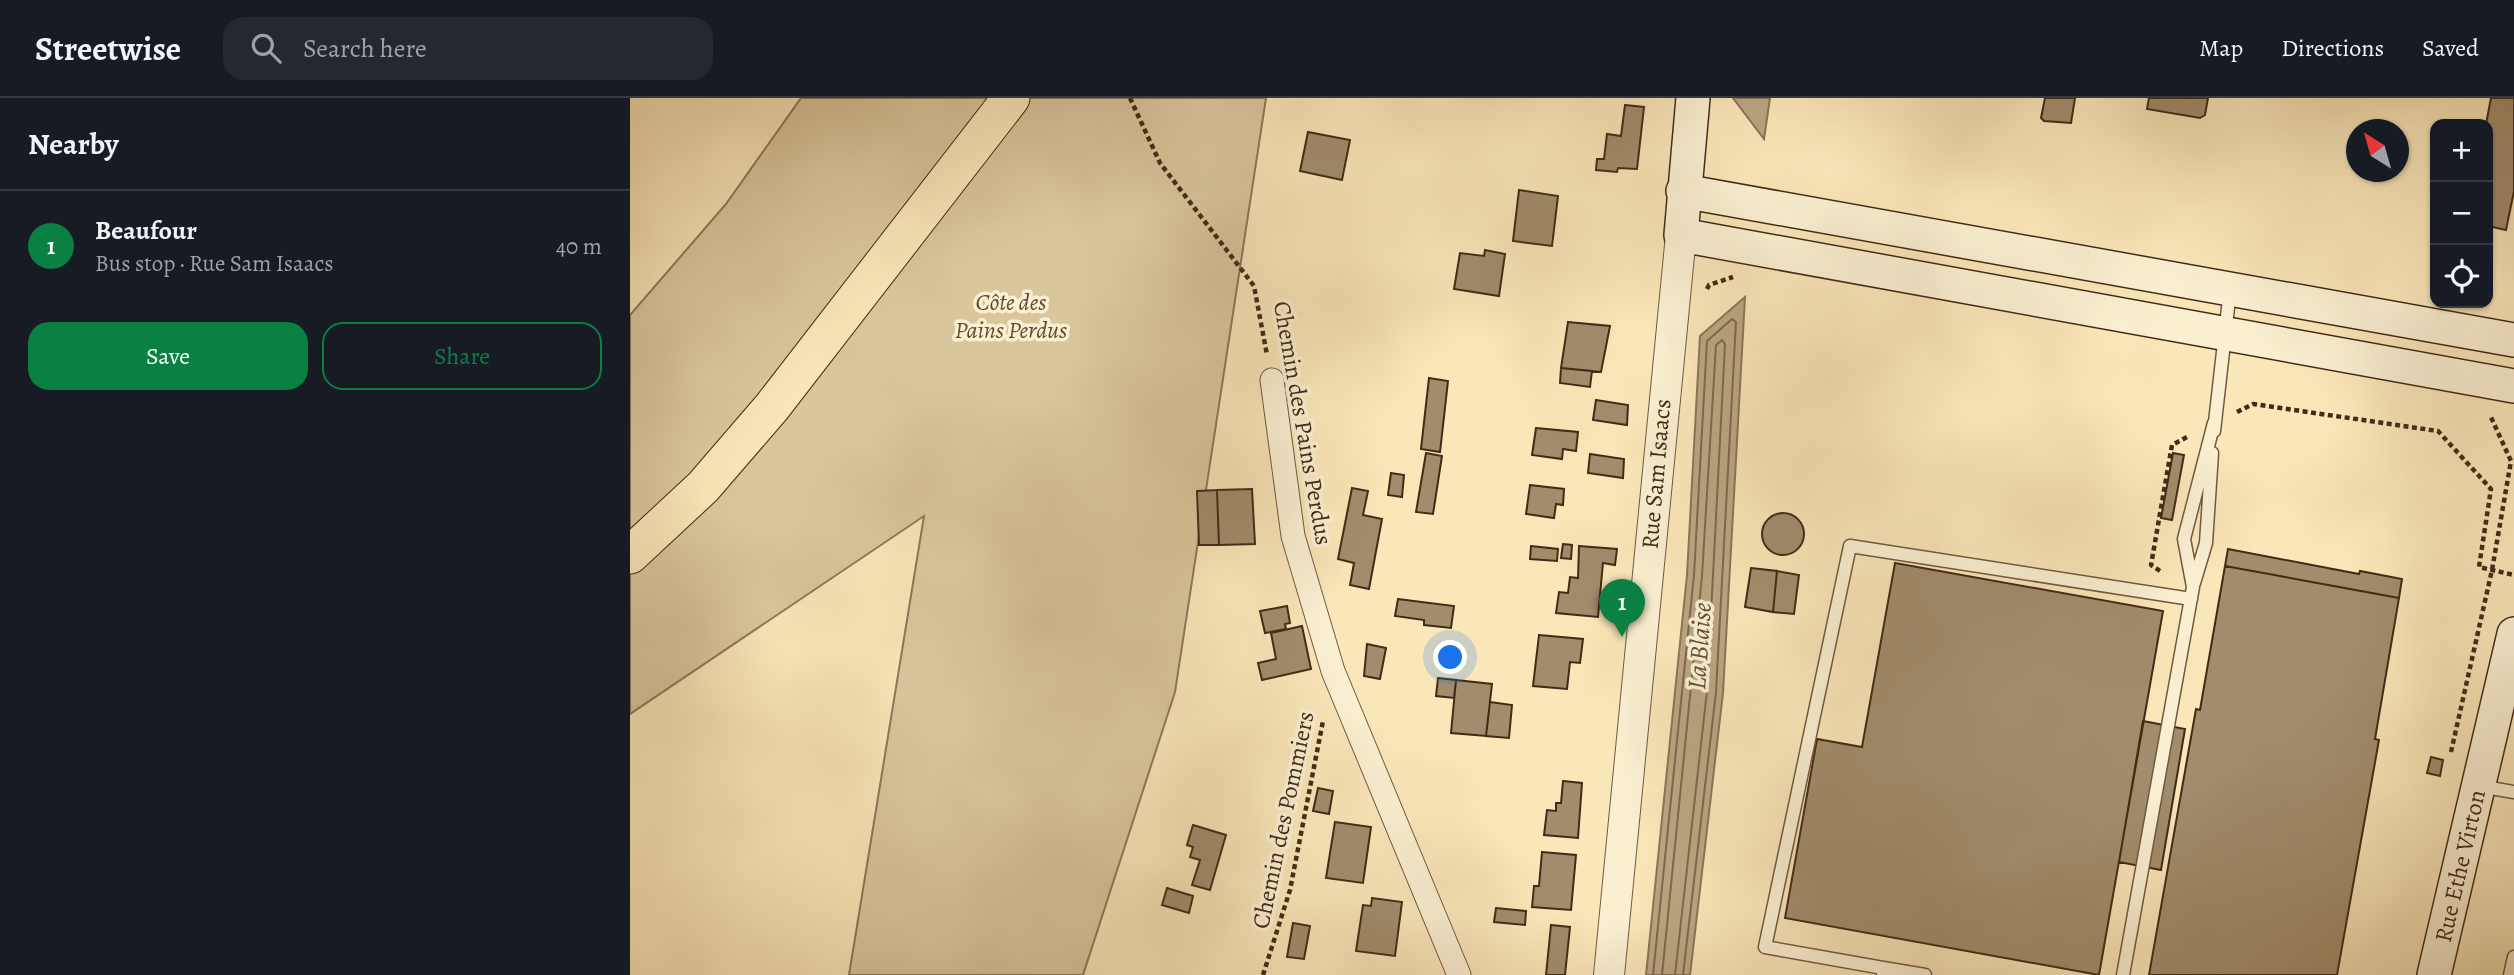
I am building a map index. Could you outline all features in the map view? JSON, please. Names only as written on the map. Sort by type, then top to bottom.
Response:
[{"type":"main road","points":[[898,246],[990,98]]},
{"type":"main road","points":[[630,555],[704,487],[772,407],[1011,98]]},
{"type":"main road","name":"Rue Sam Isaacs","points":[[1681,235],[1692,98]]},
{"type":"main road","points":[[1684,191],[2514,340]]},
{"type":"main road","points":[[1681,235],[2514,386]]},
{"type":"main road","name":"Rue Ethe Virton","points":[[2434,975],[2479,786],[2499,720],[2514,634]]},
{"type":"street","name":"Rue Sam Isaacs","points":[[1609,975],[1681,235]]},
{"type":"street","name":"Chemin des Pains Perdus","points":[[1272,380],[1293,536],[1333,671],[1459,975]]},
{"type":"lane","points":[[2123,975],[2192,593],[2206,543],[2214,423],[2231,289]]},
{"type":"lane","points":[[2192,593],[2184,539],[2214,423]]},
{"type":"lane","points":[[1925,975],[1883,971],[1765,947],[1850,546],[2171,596],[2192,593]]},
{"type":"lane","points":[[2479,786],[2514,792]]},
{"type":"lane","points":[[2510,975],[2514,957]]},
{"type":"path","name":"Chemin des Pains Perdus","points":[[1130,98],[1160,163],[1254,286],[1272,380]]},
{"type":"path","points":[[1703,296],[1709,285],[1734,276]]},
{"type":"path","points":[[2171,596],[2173,580],[2151,565],[2172,445],[2253,404],[2438,430],[2491,489],[2479,567],[2514,575]]},
{"type":"path","points":[[2449,759],[2492,570],[2511,461],[2492,416]]},
{"type":"path","name":"Chemin des Pommiers","points":[[1263,975],[1290,890],[1333,671]]},
{"type":"green space","name":"Côte des Pains Perdus","points":[[801,98],[1266,98],[1175,692],[1083,975],[849,975],[924,516],[630,714],[630,315],[726,204]]},
{"type":"water","points":[[1733,98],[1770,98],[1764,139]]},
{"type":"water","name":"La Blaise","points":[[1745,297],[1723,693],[1690,975],[1646,975],[1687,575],[1700,336]]},
{"type":"building","points":[[2045,98],[2075,98],[2071,123],[2044,121],[2041,118]]},
{"type":"building","points":[[2149,98],[2208,98],[2205,115],[2200,118],[2147,109]]},
{"type":"building","points":[[2491,98],[2514,98],[2514,191],[2506,230],[2493,227],[2493,119],[2487,119]]},
{"type":"building","points":[[1625,105],[1644,107],[1637,169],[1618,168],[1617,172],[1596,170],[1597,159],[1604,159],[1607,134],[1621,136]]},
{"type":"building","points":[[1308,132],[1350,140],[1342,180],[1300,171]]},
{"type":"building","points":[[1519,190],[1558,196],[1552,246],[1513,241]]},
{"type":"building","points":[[1485,250],[1505,254],[1499,296],[1454,289],[1460,253],[1484,256]]},
{"type":"building","points":[[1568,322],[1610,326],[1601,372],[1561,368]]},
{"type":"building","points":[[1561,368],[1592,371],[1590,387],[1560,383]]},
{"type":"building","points":[[1429,378],[1448,381],[1440,452],[1421,449]]},
{"type":"building","points":[[1596,400],[1628,405],[1627,425],[1593,420]]},
{"type":"building","points":[[1536,428],[1578,432],[1576,451],[1563,449],[1562,459],[1532,455]]},
{"type":"building","points":[[1426,453],[1442,456],[1433,514],[1416,512]]},
{"type":"building","points":[[2173,453],[2184,455],[2172,520],[2161,518]]},
{"type":"building","points":[[1590,454],[1624,459],[1623,478],[1588,473]]},
{"type":"building","points":[[1391,473],[1404,475],[1402,497],[1388,495]]},
{"type":"building","points":[[1530,485],[1564,489],[1563,505],[1556,504],[1554,518],[1526,514]]},
{"type":"building","points":[[1352,488],[1368,491],[1363,515],[1382,519],[1369,589],[1350,585],[1354,563],[1338,559]]},
{"type":"building","points":[[1252,489],[1255,544],[1219,545],[1217,490]]},
{"type":"building","points":[[1217,490],[1219,545],[1199,545],[1197,491]]},
{"type":"building","points":[[1783,513],[1798,519],[1804,534],[1798,549],[1783,555],[1768,549],[1762,534],[1768,519]]},
{"type":"building","points":[[1563,544],[1572,545],[1571,559],[1561,558]]},
{"type":"building","points":[[1531,546],[1558,549],[1557,561],[1530,559]]},
{"type":"building","points":[[1579,546],[1617,549],[1615,565],[1603,563],[1598,617],[1556,613],[1559,592],[1568,593],[1570,577],[1578,578]]},
{"type":"building","points":[[2228,549],[2359,574],[2360,571],[2402,579],[2399,598],[2225,566]]},
{"type":"building","points":[[1895,563],[2163,611],[2099,975],[1785,918],[1817,739],[1862,747]]},
{"type":"building","points":[[2225,566],[2399,598],[2375,739],[2379,740],[2337,975],[2149,975],[2196,709],[2200,710]]},
{"type":"building","points":[[1751,568],[1777,571],[1773,612],[1745,607]]},
{"type":"building","points":[[1777,571],[1799,575],[1794,614],[1773,612]]},
{"type":"building","points":[[1398,599],[1454,606],[1451,628],[1424,625],[1424,620],[1395,616]]},
{"type":"building","points":[[1287,606],[1290,623],[1285,624],[1286,629],[1265,633],[1260,611]]},
{"type":"building","points":[[1302,626],[1311,669],[1262,680],[1258,663],[1276,659],[1271,633]]},
{"type":"building","points":[[1539,635],[1583,639],[1580,663],[1570,662],[1567,689],[1533,686]]},
{"type":"building","points":[[1367,644],[1386,648],[1380,679],[1364,676]]},
{"type":"building","points":[[1438,678],[1456,680],[1454,698],[1436,696]]},
{"type":"building","points":[[1456,680],[1492,684],[1486,736],[1451,733]]},
{"type":"building","points":[[1490,702],[1512,705],[1509,738],[1486,736]]},
{"type":"building","points":[[2143,721],[2185,729],[2161,870],[2119,862]]},
{"type":"building","points":[[2431,757],[2443,760],[2440,776],[2427,773]]},
{"type":"building","points":[[1563,781],[1582,783],[1578,838],[1544,835],[1547,810],[1556,811],[1556,803],[1561,803]]},
{"type":"building","points":[[1318,788],[1333,791],[1329,814],[1313,811]]},
{"type":"building","points":[[1335,822],[1371,827],[1363,883],[1326,878]]},
{"type":"building","points":[[1193,825],[1226,835],[1210,890],[1192,885],[1200,860],[1190,857],[1193,847],[1187,845]]},
{"type":"building","points":[[1542,852],[1576,855],[1571,910],[1532,907],[1534,886],[1539,886]]},
{"type":"building","points":[[1167,888],[1193,896],[1189,913],[1162,905]]},
{"type":"building","points":[[1372,898],[1402,902],[1395,956],[1356,951],[1363,905],[1371,906]]},
{"type":"building","points":[[1496,908],[1526,911],[1525,925],[1494,922]]},
{"type":"building","points":[[1293,923],[1310,926],[1304,959],[1287,957]]},
{"type":"building","points":[[1551,925],[1570,927],[1565,975],[1546,975]]},
{"type":"place","name":"Beaufour","points":[[1622,637]]}]
